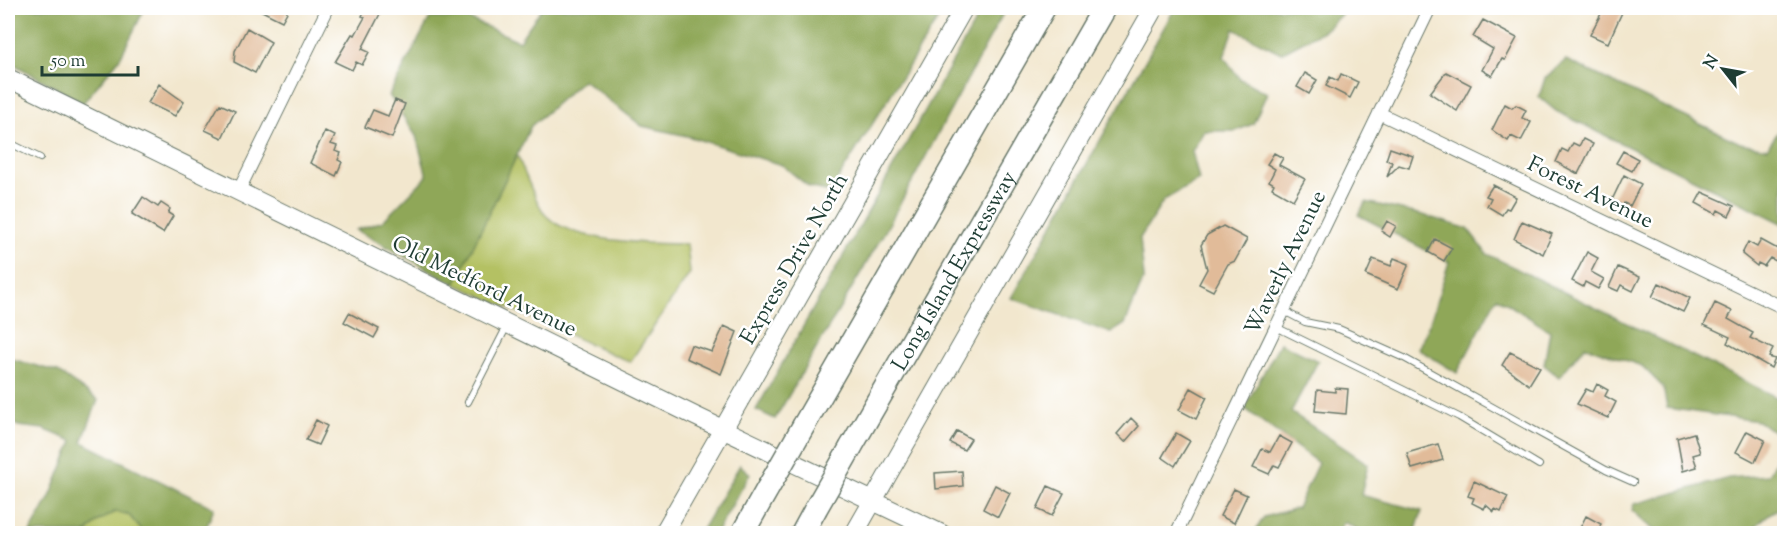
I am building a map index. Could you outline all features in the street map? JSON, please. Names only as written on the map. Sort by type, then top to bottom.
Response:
[{"type":"highway","points":[[742,534],[1044,8]]},
{"type":"highway","name":"Long Island Expressway","points":[[802,534],[1104,8]]},
{"type":"main road","name":"Express Drive North","points":[[663,534],[964,8]]},
{"type":"main road","points":[[854,534],[1154,8]]},
{"type":"main road","name":"Old Medford Avenue","points":[[8,78],[942,534]]},
{"type":"street","points":[[239,190],[328,8]]},
{"type":"street","name":"Waverly Avenue","points":[[1176,534],[1430,8]]},
{"type":"street","name":"Forest Avenue","points":[[1379,113],[1785,308]]},
{"type":"lane","points":[[8,142],[40,158]]},
{"type":"lane","points":[[1284,311],[1305,322],[1339,329],[1404,358],[1606,471],[1633,482]]},
{"type":"lane","points":[[468,402],[508,323]]},
{"type":"lane","points":[[1276,327],[1459,417],[1539,465]]},
{"type":"green space","points":[[8,8],[145,8],[120,58],[83,103],[8,61]]},
{"type":"green space","points":[[542,8],[945,8],[830,192],[809,187],[782,165],[687,136],[642,126],[583,80],[531,126],[455,284],[356,230],[383,221],[427,176],[416,136],[389,95],[430,18],[467,18],[519,41]]},
{"type":"green space","points":[[983,8],[1006,8],[887,228],[775,419],[756,410]]},
{"type":"green space","points":[[1175,8],[1348,8],[1325,30],[1281,53],[1234,29],[1224,57],[1240,79],[1267,93],[1253,124],[1236,131],[1204,131],[1192,151],[1199,180],[1164,200],[1140,238],[1144,278],[1125,324],[1111,333],[1011,298]]},
{"type":"green space","points":[[1566,60],[1740,143],[1767,148],[1784,124],[1784,224],[1556,111],[1539,97],[1545,78]]},
{"type":"green space","points":[[517,155],[533,194],[545,214],[556,224],[572,231],[612,240],[687,244],[690,273],[630,362],[455,284]]},
{"type":"green space","points":[[1366,202],[1423,215],[1468,229],[1487,254],[1784,401],[1784,438],[1758,421],[1667,408],[1663,387],[1642,366],[1585,346],[1559,377],[1544,365],[1550,331],[1497,297],[1457,373],[1418,349],[1430,322],[1449,262],[1358,215]]},
{"type":"green space","points":[[1280,343],[1318,361],[1291,412],[1368,464],[1361,495],[1422,511],[1415,533],[1364,533],[1344,522],[1338,533],[1254,533],[1264,517],[1297,508],[1318,463],[1244,408]]},
{"type":"green space","points":[[8,358],[58,372],[98,400],[82,442],[214,508],[204,533],[144,533],[128,514],[115,512],[98,521],[86,533],[30,533],[50,497],[73,441],[43,429],[18,426],[8,419]]},
{"type":"green space","points":[[1784,444],[1784,508],[1770,514],[1751,533],[1657,533],[1632,510],[1634,504],[1729,478],[1768,475]]},
{"type":"green space","points":[[740,465],[750,474],[716,533],[700,533]]},
{"type":"green space","points":[[114,512],[128,514],[144,533],[86,534],[98,521]]},
{"type":"building","points":[[256,8],[287,8],[287,12],[282,21]]},
{"type":"building","points":[[366,8],[383,8],[362,49],[369,52],[362,65],[356,62],[352,70],[335,62],[352,34],[355,35],[365,17],[362,16]]},
{"type":"building","points":[[1604,8],[1624,8],[1608,43],[1590,35]]},
{"type":"building","points":[[1483,20],[1517,38],[1505,60],[1502,59],[1492,76],[1482,70],[1493,49],[1473,37]]},
{"type":"building","points":[[247,28],[271,42],[255,73],[234,62],[235,51]]},
{"type":"building","points":[[1446,72],[1471,85],[1457,111],[1430,93]]},
{"type":"building","points":[[1305,73],[1317,80],[1309,94],[1297,87]]},
{"type":"building","points":[[1341,74],[1358,82],[1350,98],[1326,86],[1330,77],[1338,81]]},
{"type":"building","points":[[159,84],[184,102],[175,116],[148,103]]},
{"type":"building","points":[[395,100],[405,104],[392,138],[365,127],[373,110],[388,116]]},
{"type":"building","points":[[220,104],[235,111],[222,138],[205,130]]},
{"type":"building","points":[[1505,104],[1512,108],[1516,105],[1526,110],[1522,118],[1531,122],[1521,141],[1511,136],[1508,141],[1492,130]]},
{"type":"building","points":[[325,131],[335,136],[331,144],[337,146],[335,151],[341,153],[338,160],[342,162],[336,176],[310,163]]},
{"type":"building","points":[[1583,139],[1593,144],[1578,174],[1556,162],[1562,149],[1568,152],[1573,143],[1579,146]]},
{"type":"building","points":[[1390,148],[1413,156],[1409,168],[1399,165],[1387,177],[1392,162],[1386,160]]},
{"type":"building","points":[[1623,151],[1638,159],[1632,171],[1616,163]]},
{"type":"building","points":[[1274,153],[1283,158],[1279,165],[1305,179],[1293,200],[1272,188],[1274,184],[1269,181],[1275,169],[1267,164]]},
{"type":"building","points":[[1624,175],[1641,184],[1630,206],[1624,203],[1623,206],[1612,200]]},
{"type":"building","points":[[1493,185],[1516,197],[1509,209],[1506,208],[1502,215],[1487,206],[1491,198],[1486,196]]},
{"type":"building","points":[[1702,192],[1734,206],[1729,216],[1718,210],[1716,214],[1696,203]]},
{"type":"building","points":[[143,197],[158,207],[161,203],[170,209],[168,213],[173,216],[163,233],[132,214]]},
{"type":"building","points":[[1387,221],[1396,226],[1390,237],[1381,231]]},
{"type":"building","points":[[1522,221],[1552,234],[1543,254],[1514,239]]},
{"type":"building","points":[[1223,226],[1247,239],[1235,261],[1228,264],[1213,291],[1199,284],[1207,269],[1201,245],[1207,235]]},
{"type":"building","points":[[1435,239],[1452,248],[1444,261],[1428,252]]},
{"type":"building","points":[[1761,240],[1785,253],[1780,263],[1770,258],[1764,266],[1758,263],[1757,266],[1742,254],[1748,242],[1757,247]]},
{"type":"building","points":[[1587,252],[1598,258],[1591,272],[1604,279],[1598,289],[1585,282],[1583,287],[1572,281]]},
{"type":"building","points":[[1394,258],[1409,264],[1398,289],[1366,275],[1373,259],[1391,266]]},
{"type":"building","points":[[1618,267],[1640,277],[1633,291],[1621,285],[1618,291],[1609,287]]},
{"type":"building","points":[[1659,283],[1690,298],[1683,312],[1652,297]]},
{"type":"building","points":[[1715,303],[1732,311],[1728,319],[1753,333],[1750,338],[1773,349],[1769,357],[1775,359],[1771,368],[1727,343],[1730,337],[1704,325]]},
{"type":"building","points":[[349,313],[379,329],[374,338],[344,322]]},
{"type":"building","points":[[724,326],[737,332],[721,374],[686,358],[691,345],[712,352]]},
{"type":"building","points":[[1510,352],[1540,367],[1529,385],[1502,365]]},
{"type":"building","points":[[1597,384],[1608,390],[1605,396],[1616,402],[1608,418],[1577,404],[1586,389],[1593,392]]},
{"type":"building","points":[[1191,388],[1207,397],[1196,419],[1179,410]]},
{"type":"building","points":[[1335,388],[1348,389],[1346,414],[1315,411],[1317,390],[1335,392]]},
{"type":"building","points":[[1131,418],[1139,426],[1125,442],[1117,434]]},
{"type":"building","points":[[316,420],[327,426],[318,445],[306,440]]},
{"type":"building","points":[[957,431],[971,439],[964,450],[950,443]]},
{"type":"building","points":[[1747,431],[1765,440],[1755,462],[1736,452]]},
{"type":"building","points":[[1176,433],[1190,441],[1175,466],[1162,457]]},
{"type":"building","points":[[1694,433],[1700,453],[1693,455],[1697,467],[1683,471],[1677,438]]},
{"type":"building","points":[[1279,436],[1292,443],[1279,467],[1274,465],[1269,474],[1253,467],[1262,449],[1270,452]]},
{"type":"building","points":[[1438,444],[1443,460],[1412,469],[1407,453]]},
{"type":"building","points":[[962,471],[963,486],[936,489],[935,473]]},
{"type":"building","points":[[1474,481],[1508,497],[1501,512],[1495,509],[1494,512],[1486,505],[1484,509],[1472,503],[1474,498],[1468,496]]},
{"type":"building","points":[[995,485],[1010,493],[998,517],[983,509]]},
{"type":"building","points":[[1048,486],[1064,493],[1052,516],[1037,509]]},
{"type":"building","points":[[1234,489],[1247,495],[1234,523],[1220,516]]},
{"type":"building","points":[[1586,516],[1601,524],[1596,534],[1577,534]]}]
